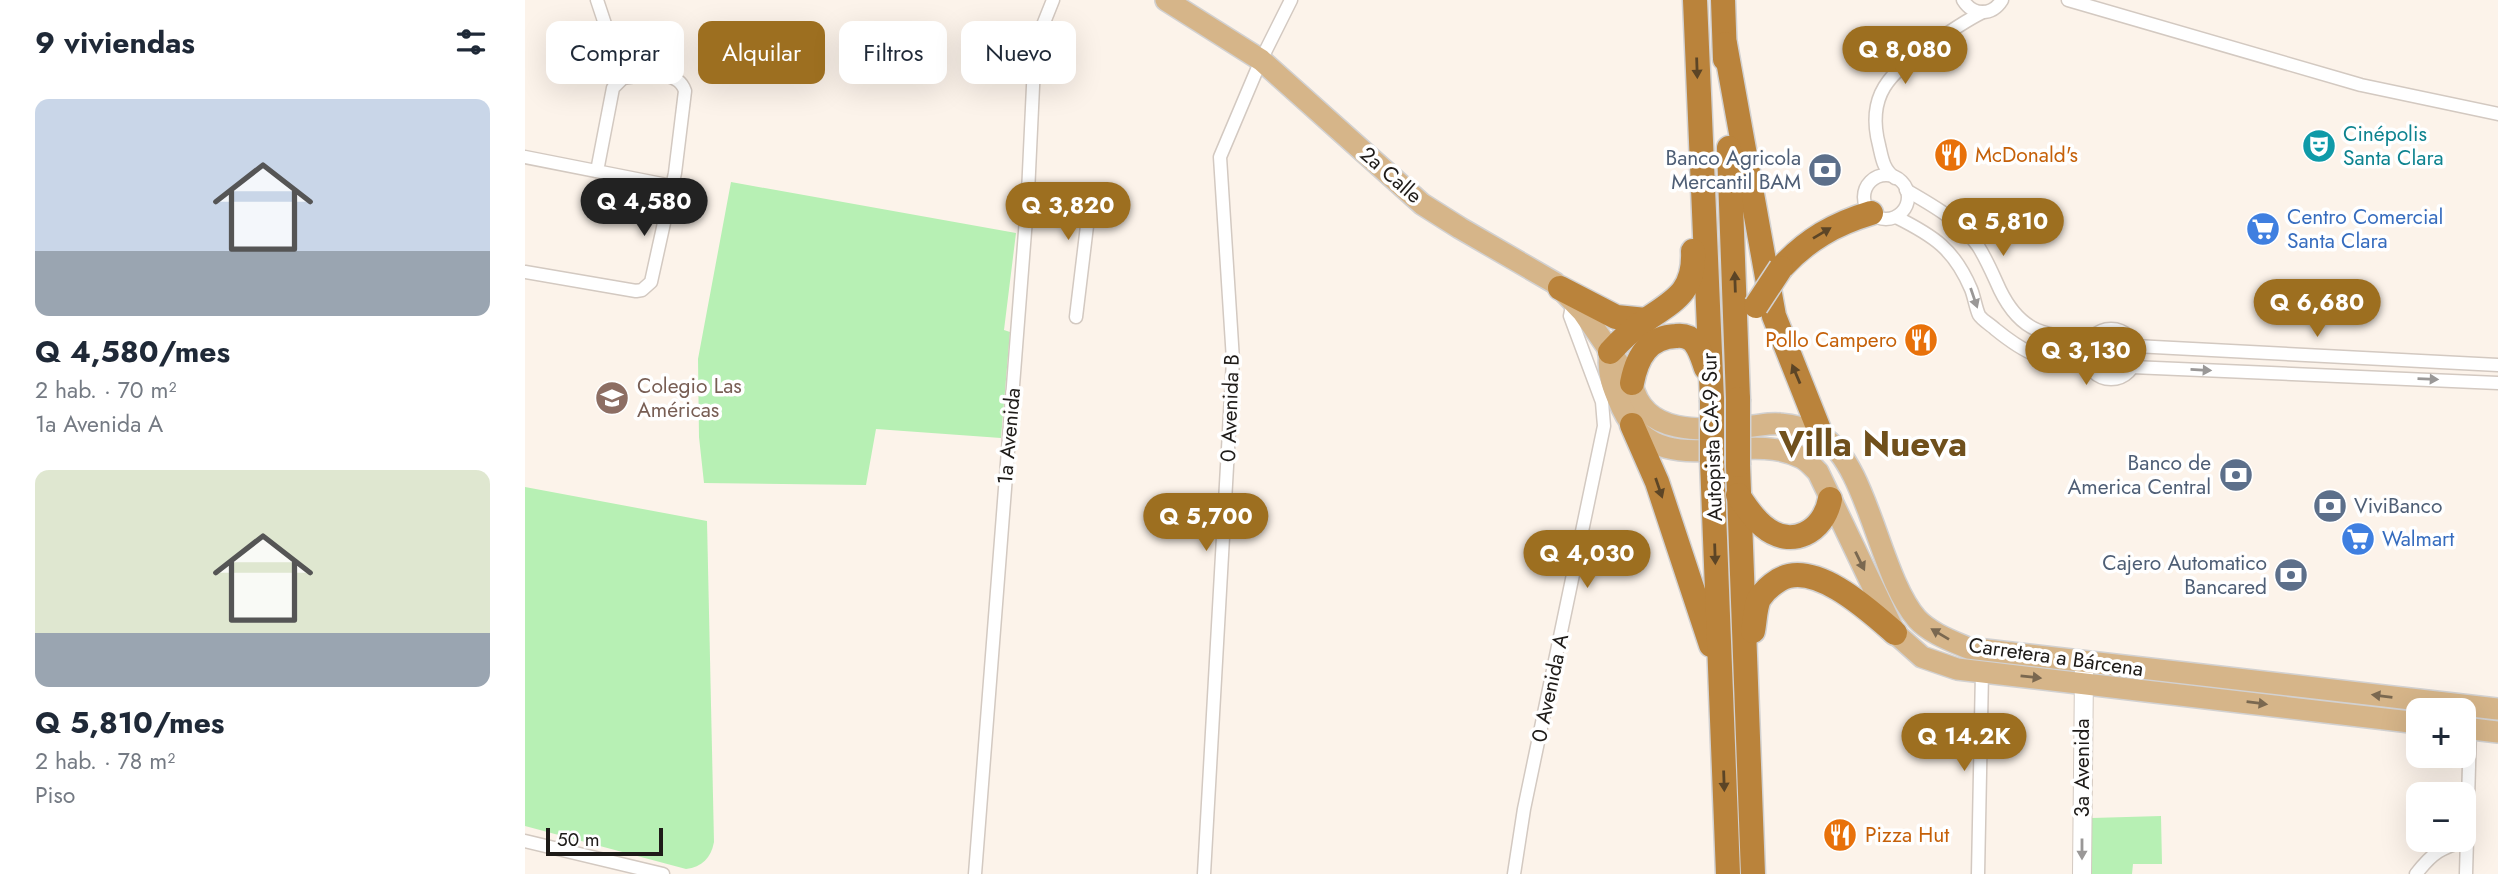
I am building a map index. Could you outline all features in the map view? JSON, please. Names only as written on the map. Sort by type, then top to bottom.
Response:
[{"type":"highway","name":"Autopista CA-9 Sur","points":[[1695,0],[1712,393],[1712,461],[1728,874]]},
{"type":"highway","name":"Autopista CA-9 Sur","points":[[1723,0],[1738,363],[1738,495],[1753,874]]},
{"type":"highway","points":[[1725,44],[1774,316],[1822,437]]},
{"type":"highway","points":[[1610,352],[1632,330],[1669,306],[1690,281],[1694,266],[1690,209],[1701,168]]},
{"type":"highway","points":[[1738,363],[1744,334],[1756,306],[1781,268],[1799,248],[1845,221],[1884,215]]},
{"type":"highway","points":[[1566,295],[1616,317],[1646,320]]},
{"type":"highway","points":[[1632,383],[1637,361],[1644,350],[1657,339],[1684,335],[1694,341],[1701,352],[1712,393]]},
{"type":"highway","points":[[1632,425],[1657,482],[1720,672]]},
{"type":"highway","points":[[1738,495],[1764,528],[1792,537],[1805,534],[1820,525],[1827,513],[1830,499]]},
{"type":"highway","points":[[1744,669],[1759,599],[1769,586],[1785,577],[1800,574],[1823,581],[1866,607],[1895,633]]},
{"type":"main road","name":"2a Calle","points":[[1166,0],[1261,60],[1422,204],[1566,295],[1632,383]]},
{"type":"main road","points":[[1610,352],[1610,383],[1632,425]]},
{"type":"main road","name":"Carretera a Bárcena","points":[[1632,383],[1640,405],[1650,417],[1674,427],[1721,428],[1778,424],[1803,428],[1822,437],[1834,447],[1851,472],[1896,582],[1918,620],[1968,648],[2084,672],[2406,721]]},
{"type":"main road","name":"Carretera a Bárcena","points":[[1632,425],[1656,445],[1681,451],[1764,450],[1785,452],[1804,458],[1818,472],[1895,633],[1922,657],[1957,669],[1982,672],[2084,672],[2498,709]]},
{"type":"main road","points":[[2476,729],[2498,732]]},
{"type":"street","points":[[597,0],[604,21]]},
{"type":"street","name":"1a Avenida","points":[[975,874],[1028,193],[1034,65],[1039,35],[1053,0]]},
{"type":"street","name":"0 Avenida B","points":[[1204,874],[1233,359],[1220,157],[1261,60],[1291,0]]},
{"type":"street","points":[[1963,0],[1970,9],[1983,12]]},
{"type":"street","points":[[1959,25],[1963,0]]},
{"type":"street","points":[[2068,0],[2361,85],[2498,114]]},
{"type":"street","points":[[2003,1],[1990,11],[1959,25],[1891,76],[1876,104],[1874,120],[1884,164],[1888,172],[1906,190],[1948,216],[1965,231],[1978,246],[2015,314],[2031,329],[2059,337],[2093,338]]},
{"type":"street","points":[[597,171],[613,88],[617,84]]},
{"type":"street","points":[[525,272],[636,291],[647,286],[654,276],[675,170],[685,97],[682,84]]},
{"type":"street","points":[[525,158],[672,186]]},
{"type":"street","points":[[1884,164],[1864,195],[1867,209],[1916,227],[1947,248],[1969,285],[1979,315],[2026,353],[2040,358],[2088,363]]},
{"type":"street","points":[[1875,178],[1895,178]]},
{"type":"street","points":[[1884,215],[1905,208],[1908,196],[1906,190]]},
{"type":"street","points":[[1028,193],[1090,201],[1076,317]]},
{"type":"street","name":"0 Avenida A","points":[[1514,874],[1524,810],[1604,432],[1602,402],[1570,316],[1566,295]]},
{"type":"street","points":[[2106,330],[2127,335],[2135,346],[2132,367],[2122,376],[2107,378],[2095,373],[2088,363],[2087,350],[2093,338],[2106,330]]},
{"type":"street","points":[[2135,346],[2498,365]]},
{"type":"street","points":[[2132,367],[2498,383]]},
{"type":"street","points":[[1978,874],[1982,672]]},
{"type":"street","name":"3a Avenida","points":[[2082,874],[2084,672]]},
{"type":"street","points":[[525,841],[663,874]]},
{"type":"street","points":[[2416,874],[2436,852]]},
{"type":"street","points":[[2466,874],[2467,852]]},
{"type":"green space","points":[[731,182],[1016,233],[1004,330],[1010,332],[1001,438],[876,429],[866,485],[704,483],[699,437],[698,359]]},
{"type":"green space","points":[[525,487],[707,521],[714,842],[711,853],[697,866],[686,869],[525,826]]},
{"type":"green space","points":[[2161,816],[2162,864],[2133,864],[2132,874],[2092,874],[2092,818]]},
{"type":"place","name":"Cinépolis Santa Clara","points":[[2319,146]]},
{"type":"place","name":"McDonald's","points":[[1951,155]]},
{"type":"place","name":"Banco Agricola Mercantil BAM","points":[[1825,170]]},
{"type":"place","name":"Centro Comercial Santa Clara","points":[[2263,229]]},
{"type":"place","name":"Pollo Campero","points":[[1921,340]]},
{"type":"place","name":"Colegio Las Américas","points":[[612,398]]},
{"type":"place","name":"Banco de America Central","points":[[2236,475]]},
{"type":"place","name":"ViviBanco","points":[[2330,506]]},
{"type":"place","name":"Walmart","points":[[2358,539]]},
{"type":"place","name":"Cajero Automatico Bancared","points":[[2291,575]]},
{"type":"place","name":"Pizza Hut","points":[[1840,835]]},
{"type":"district","name":"Villa Nueva","points":[[1873,444]]}]
